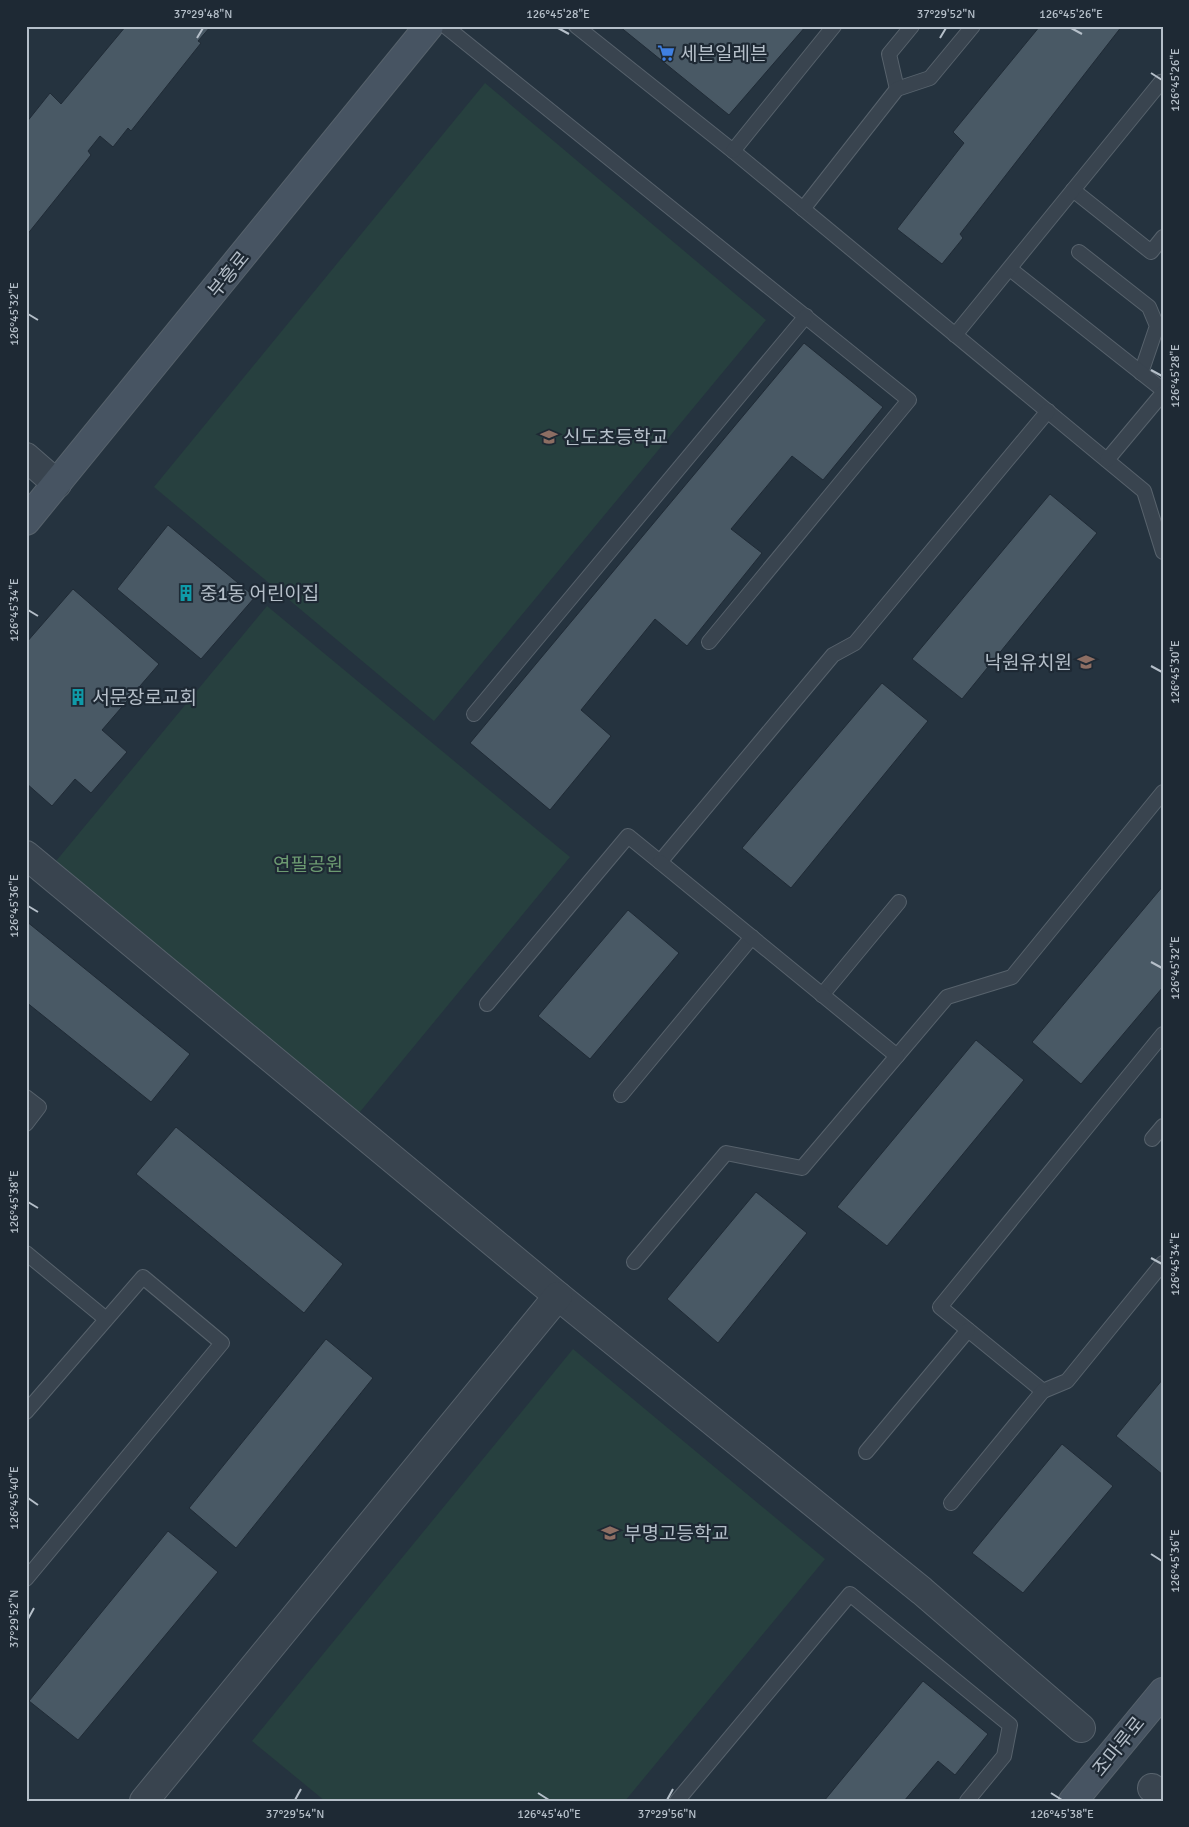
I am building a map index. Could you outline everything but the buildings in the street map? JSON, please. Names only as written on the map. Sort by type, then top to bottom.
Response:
[{"type":"street","name":"부흥로","points":[[26,521],[429,26]]},
{"type":"street","points":[[26,456],[57,484]]},
{"type":"street","points":[[26,856],[558,1296],[922,1591],[1081,1728]]},
{"type":"street","points":[[144,1801],[558,1296]]},
{"type":"street","name":"조마루로","points":[[1073,1801],[1163,1692]]},
{"type":"lane","points":[[445,26],[909,400],[709,642]]},
{"type":"lane","points":[[576,26],[804,209],[1144,491],[1163,552]]},
{"type":"lane","points":[[733,151],[834,26]]},
{"type":"lane","points":[[897,89],[889,54],[912,26]]},
{"type":"lane","points":[[804,209],[897,89],[930,78],[973,26]]},
{"type":"lane","points":[[955,335],[1161,82],[1163,83]]},
{"type":"lane","points":[[1073,190],[1151,252],[1163,237]]},
{"type":"lane","points":[[1079,252],[1149,308],[1157,326],[1141,373]]},
{"type":"lane","points":[[1010,269],[1163,391],[1107,460]]},
{"type":"lane","points":[[474,714],[806,316]]},
{"type":"lane","points":[[660,862],[833,655],[855,643],[1048,411]]},
{"type":"lane","points":[[634,1262],[726,1153],[802,1168],[947,997],[1012,977],[1163,792]]},
{"type":"lane","points":[[486,1004],[628,836],[897,1056]]},
{"type":"lane","points":[[822,995],[898,902]]},
{"type":"lane","points":[[621,1095],[752,937]]},
{"type":"lane","points":[[1043,1391],[940,1307],[1163,1034]]},
{"type":"lane","points":[[26,1097],[39,1107],[26,1124]]},
{"type":"lane","points":[[1152,1139],[1163,1126]]},
{"type":"lane","points":[[26,1253],[106,1319]]},
{"type":"lane","points":[[951,1503],[1043,1391],[1067,1381],[1163,1262]]},
{"type":"lane","points":[[26,1412],[143,1277],[222,1343],[26,1579]]},
{"type":"lane","points":[[866,1452],[968,1330]]},
{"type":"lane","points":[[677,1801],[850,1594],[1010,1725],[1004,1756],[967,1801]]},
{"type":"green space","points":[[485,83],[766,320],[434,721],[154,487]]},
{"type":"green space","name":"연필공원","points":[[267,606],[570,857],[350,1124],[47,872]]},
{"type":"green space","name":"부명고등학교","points":[[573,1349],[825,1559],[625,1801],[325,1801],[252,1741]]},
{"type":"place","name":"세븐일레븐","points":[[666,53]]},
{"type":"place","name":"신도초등학교","points":[[549,437]]},
{"type":"place","name":"중1동 어린이집","points":[[186,593]]},
{"type":"place","name":"낙원유치원","points":[[1086,662]]},
{"type":"place","name":"서문장로교회","points":[[78,697]]},
{"type":"place","name":"부명고등학교","points":[[610,1533]]}]
